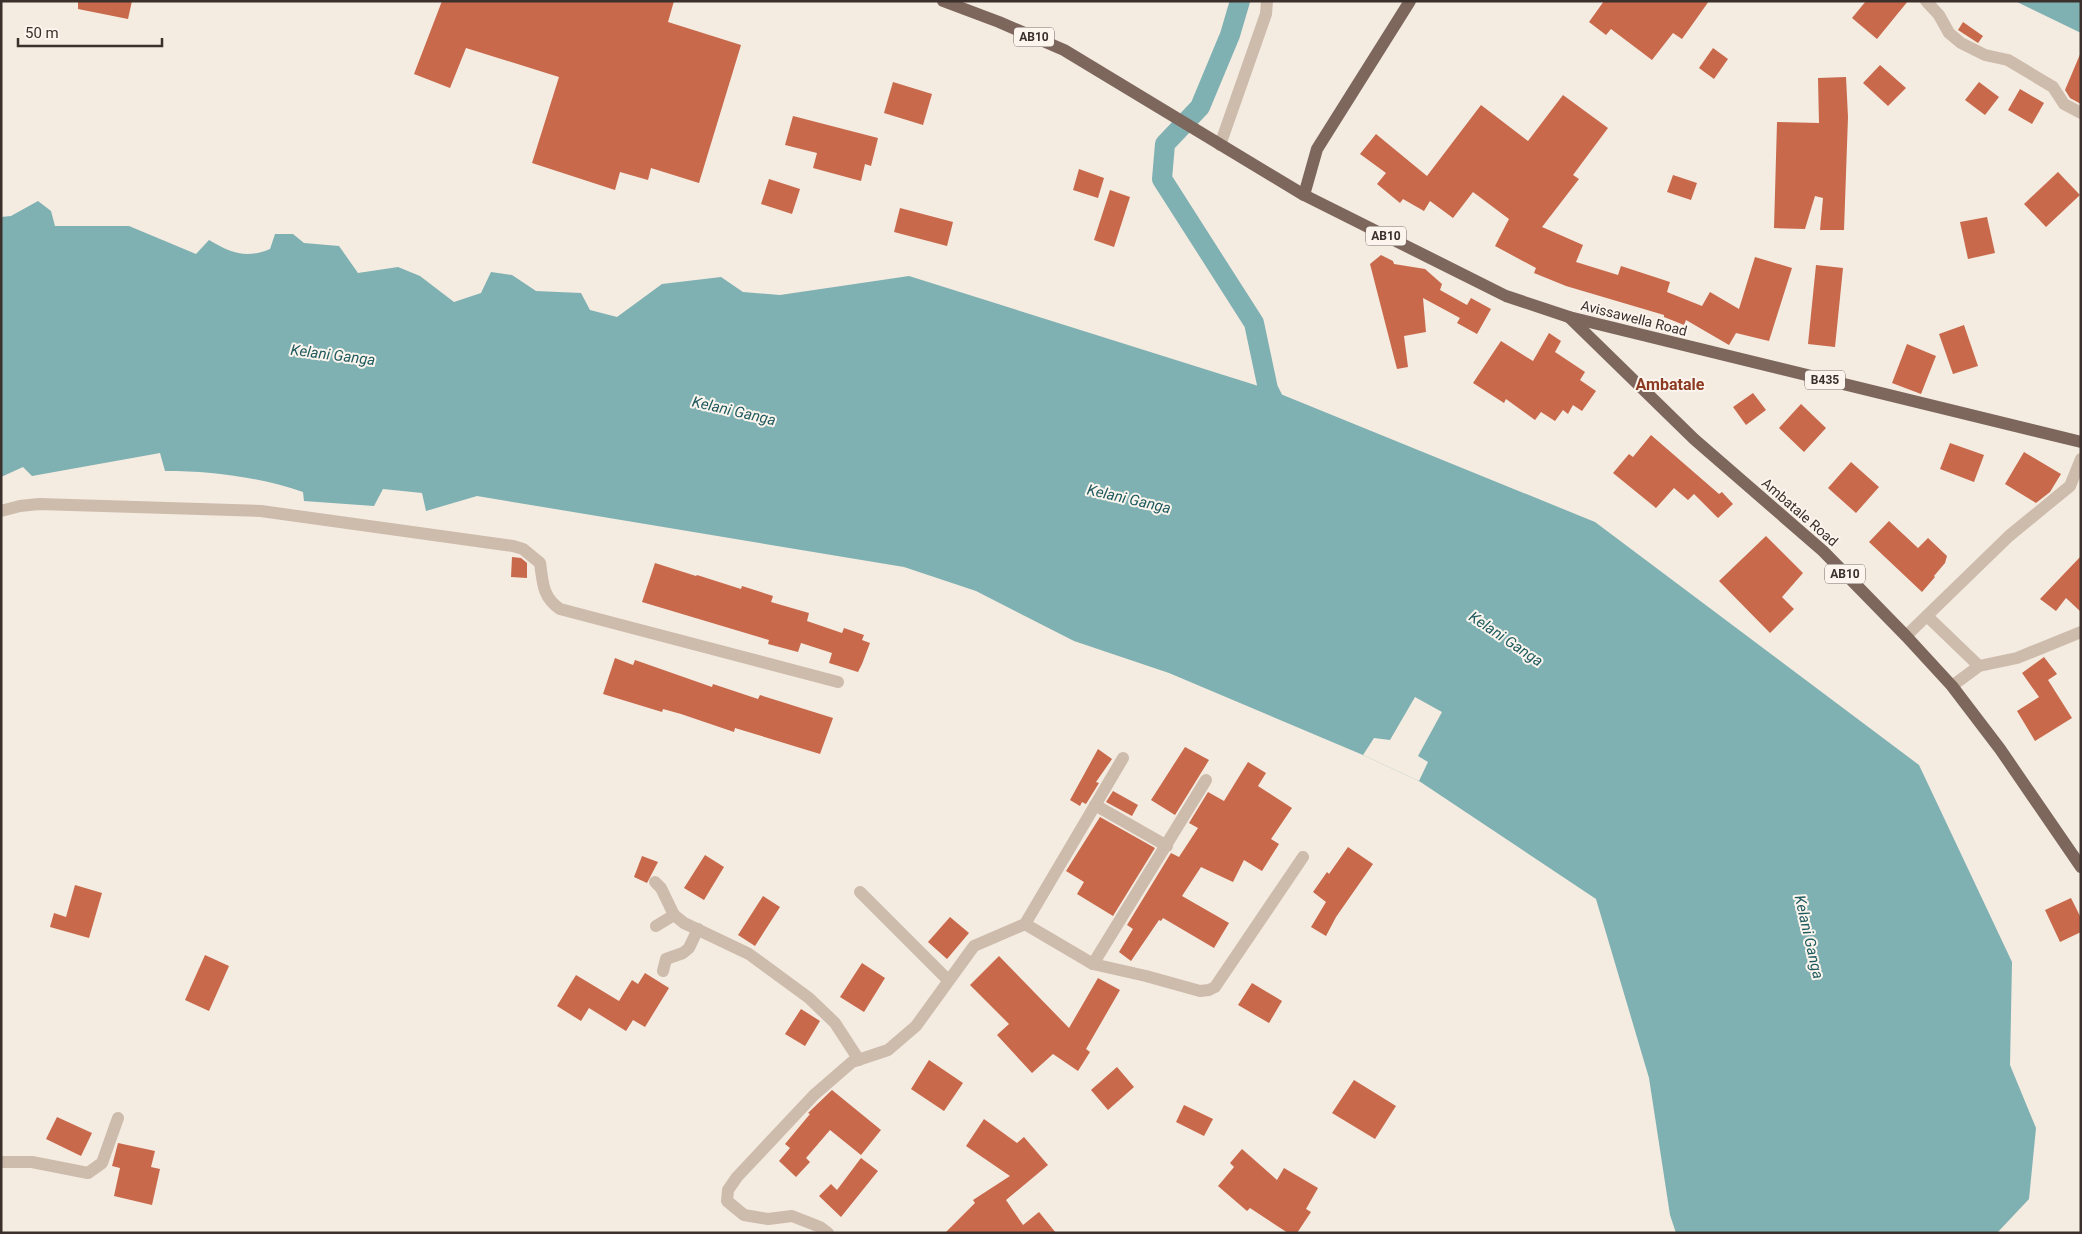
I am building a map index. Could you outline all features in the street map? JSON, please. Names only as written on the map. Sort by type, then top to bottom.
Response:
[{"type":"main road","name":"AB10","points":[[943,1],[1000,22],[1064,50],[1215,142]]},
{"type":"main road","points":[[1304,196],[1317,149],[1410,1]]},
{"type":"main road","name":"Avissawella Road","points":[[1215,142],[1304,196],[1506,296],[1569,317],[2081,442]]},
{"type":"main road","name":"Ambatale Road","points":[[1569,317],[1694,440],[1823,551],[1906,636],[1952,686],[2005,757],[2081,867]]},
{"type":"street","points":[[1215,142],[1266,14],[1267,1]]},
{"type":"street","points":[[1926,1],[1939,15],[1949,33],[1961,43],[1985,55],[2008,60],[2053,88],[2064,104],[2081,113]]},
{"type":"street","points":[[1906,636],[2009,536],[2076,488],[2081,459]]},
{"type":"street","points":[[1,511],[39,504],[261,511],[513,546],[523,549],[540,562],[544,594],[560,609],[838,682]]},
{"type":"street","points":[[1927,616],[1980,666]]},
{"type":"street","points":[[1952,686],[1980,666],[2017,658],[2081,632]]},
{"type":"street","points":[[828,1233],[820,1227],[792,1216],[768,1219],[744,1215],[727,1201],[728,1190],[737,1177],[814,1095],[852,1062],[888,1050],[916,1026],[974,946],[1025,924],[1123,758]]},
{"type":"street","points":[[1093,964],[1206,780]]},
{"type":"street","points":[[1095,805],[1167,846]]},
{"type":"street","points":[[1025,924],[1093,964],[1200,991],[1209,990],[1215,987],[1303,857]]},
{"type":"street","points":[[655,882],[664,893],[674,915],[749,954],[809,998],[835,1023],[859,1060]]},
{"type":"street","points":[[860,892],[948,980]]},
{"type":"street","points":[[656,926],[674,915]]},
{"type":"street","points":[[663,971],[666,958],[683,953],[688,948],[698,929]]},
{"type":"street","points":[[1,1162],[32,1162],[88,1173],[102,1163],[118,1118]]},
{"type":"water","points":[[2015,1],[2081,1],[2081,33]]},
{"type":"water","name":"Kelani Ganga","points":[[38,201],[51,211],[55,226],[129,226],[196,254],[209,240],[232,251],[253,254],[270,249],[275,234],[293,234],[304,243],[339,246],[358,273],[398,267],[420,276],[454,302],[481,293],[491,272],[512,275],[536,291],[581,293],[590,310],[617,317],[662,284],[721,277],[743,292],[780,295],[909,276],[1268,389],[1595,522],[1919,765],[2012,962],[2010,1065],[2036,1128],[2029,1199],[1997,1233],[1676,1233],[1670,1215],[1649,1078],[1596,899],[1419,781],[1363,755],[1169,673],[1074,641],[976,591],[904,567],[477,496],[426,511],[422,493],[383,489],[374,506],[304,501],[303,492],[269,482],[200,472],[165,471],[160,453],[32,476],[23,467],[1,477],[1,217],[11,216]]},
{"type":"pier","points":[[1415,697],[1442,712],[1418,756],[1428,762],[1419,781],[1363,755],[1374,738],[1390,740]]},
{"type":"building","points":[[78,1],[132,1],[128,19],[78,9]]},
{"type":"building","points":[[442,1],[674,1],[668,22],[741,45],[699,183],[651,168],[648,180],[620,172],[615,190],[532,163],[559,77],[466,48],[450,88],[414,74]]},
{"type":"building","points":[[1604,1],[1709,1],[1682,39],[1673,33],[1652,60],[1611,29],[1606,35],[1589,22]]},
{"type":"building","points":[[1866,1],[1908,1],[1877,39],[1852,18]]},
{"type":"building","points":[[1963,22],[1983,36],[1978,43],[1958,30]]},
{"type":"building","points":[[1713,48],[1728,59],[1714,79],[1699,68]]},
{"type":"building","points":[[2081,52],[2081,104],[2070,98],[2065,90]]},
{"type":"building","points":[[1880,65],[1906,88],[1888,106],[1863,83]]},
{"type":"building","points":[[1846,77],[1848,117],[1844,230],[1820,230],[1823,198],[1815,196],[1805,229],[1774,228],[1777,122],[1819,123],[1818,78]]},
{"type":"building","points":[[893,82],[932,94],[923,125],[884,113]]},
{"type":"building","points":[[1979,82],[1999,97],[1985,115],[1965,100]]},
{"type":"building","points":[[2020,89],[2044,103],[2032,124],[2008,110]]},
{"type":"building","points":[[1563,95],[1608,128],[1573,175],[1579,179],[1542,227],[1583,245],[1576,262],[1618,275],[1621,266],[1670,282],[1667,292],[1702,306],[1710,292],[1739,309],[1755,257],[1792,268],[1769,341],[1736,333],[1729,345],[1686,320],[1684,325],[1664,317],[1664,315],[1566,286],[1534,273],[1536,268],[1495,246],[1509,219],[1473,192],[1453,218],[1430,201],[1424,211],[1403,199],[1400,203],[1377,184],[1386,173],[1360,154],[1376,134],[1427,176],[1481,105],[1528,141]]},
{"type":"building","points":[[793,116],[878,138],[871,166],[865,164],[861,181],[813,168],[817,153],[785,145]]},
{"type":"building","points":[[1079,169],[1104,178],[1098,198],[1073,190]]},
{"type":"building","points":[[2058,172],[2080,195],[2046,227],[2024,204]]},
{"type":"building","points":[[1673,175],[1697,183],[1691,200],[1667,192]]},
{"type":"building","points":[[769,179],[800,189],[792,214],[761,204]]},
{"type":"building","points":[[1110,190],[1130,197],[1114,247],[1094,240]]},
{"type":"building","points":[[900,208],[953,222],[947,246],[894,232]]},
{"type":"building","points":[[1987,217],[1995,253],[1968,259],[1960,222]]},
{"type":"building","points":[[1381,255],[1393,261],[1394,264],[1425,269],[1442,284],[1440,290],[1467,305],[1471,298],[1491,309],[1477,334],[1457,323],[1460,318],[1423,298],[1426,332],[1404,336],[1408,367],[1397,369],[1370,264]]},
{"type":"building","points":[[1816,265],[1843,268],[1835,347],[1808,344]]},
{"type":"building","points":[[1964,325],[1978,366],[1953,374],[1939,334]]},
{"type":"building","points":[[1549,333],[1561,341],[1555,352],[1585,372],[1580,380],[1596,391],[1582,411],[1573,405],[1568,414],[1563,410],[1555,421],[1541,412],[1535,420],[1506,399],[1504,403],[1473,383],[1501,341],[1533,361]]},
{"type":"building","points":[[1907,344],[1936,356],[1921,394],[1892,383]]},
{"type":"building","points":[[1753,393],[1766,410],[1746,425],[1733,407]]},
{"type":"building","points":[[1801,404],[1826,428],[1804,452],[1779,428]]},
{"type":"building","points":[[1651,435],[1719,494],[1722,492],[1733,504],[1718,518],[1694,494],[1688,500],[1674,488],[1656,508],[1613,473],[1629,454],[1633,457]]},
{"type":"building","points":[[1950,443],[1984,455],[1974,482],[1940,469]]},
{"type":"building","points":[[2024,452],[2061,474],[2050,492],[2036,503],[2005,484]]},
{"type":"building","points":[[1851,462],[1879,487],[1856,513],[1828,488]]},
{"type":"building","points":[[1889,521],[1918,548],[1928,538],[1947,556],[1945,563],[1922,592],[1869,542]]},
{"type":"building","points":[[1766,536],[1803,573],[1782,597],[1794,609],[1770,633],[1719,581]]},
{"type":"building","points":[[2081,556],[2081,612],[2066,598],[2056,611],[2040,599]]},
{"type":"building","points":[[512,557],[521,558],[527,563],[527,578],[511,577]]},
{"type":"building","points":[[655,563],[741,589],[742,586],[773,596],[771,602],[809,613],[807,621],[842,633],[844,628],[864,635],[862,640],[870,643],[858,672],[829,663],[832,653],[801,643],[798,652],[768,644],[769,640],[642,602]]},
{"type":"building","points":[[2044,657],[2057,674],[2048,680],[2072,718],[2035,741],[2017,711],[2039,697],[2022,673]]},
{"type":"building","points":[[615,658],[633,665],[635,660],[712,687],[713,684],[758,699],[760,695],[833,718],[820,754],[735,728],[734,732],[681,714],[663,709],[662,712],[603,694]]},
{"type":"building","points":[[1185,747],[1209,760],[1175,815],[1151,800]]},
{"type":"building","points":[[1098,749],[1112,759],[1096,782],[1099,783],[1086,804],[1082,802],[1080,806],[1070,800]]},
{"type":"building","points":[[1248,762],[1266,773],[1258,786],[1292,808],[1271,839],[1279,844],[1262,871],[1244,860],[1233,882],[1201,867],[1182,896],[1229,923],[1214,948],[1163,918],[1161,921],[1159,920],[1131,961],[1119,952],[1133,929],[1127,925],[1171,853],[1179,857],[1198,828],[1189,823],[1208,792],[1224,801]]},
{"type":"building","points":[[1113,791],[1138,805],[1132,816],[1106,802]]},
{"type":"building","points":[[1100,817],[1155,848],[1113,916],[1077,894],[1084,882],[1066,871]]},
{"type":"building","points":[[1348,847],[1373,864],[1336,917],[1326,936],[1311,927],[1326,902],[1313,892],[1327,872],[1329,874]]},
{"type":"building","points":[[705,855],[724,867],[704,900],[684,888]]},
{"type":"building","points":[[642,856],[658,862],[647,883],[634,877]]},
{"type":"building","points":[[75,885],[102,893],[89,938],[50,927],[54,913],[66,917]]},
{"type":"building","points":[[763,896],[780,907],[755,946],[738,935]]},
{"type":"building","points":[[2071,898],[2081,918],[2081,932],[2060,942],[2045,910]]},
{"type":"building","points":[[950,917],[969,933],[947,959],[928,942]]},
{"type":"building","points":[[205,955],[229,966],[209,1011],[185,1000]]},
{"type":"building","points":[[999,956],[1069,1028],[1098,978],[1120,990],[1086,1049],[1090,1052],[1078,1071],[1053,1054],[1032,1073],[997,1035],[1009,1024],[970,985]]},
{"type":"building","points":[[862,963],[885,978],[864,1012],[840,997]]},
{"type":"building","points":[[645,973],[669,988],[645,1027],[633,1020],[626,1031],[589,1008],[581,1021],[557,1006],[576,975],[619,1001],[632,980],[638,984]]},
{"type":"building","points":[[1252,983],[1282,1001],[1269,1023],[1238,1005]]},
{"type":"building","points":[[801,1009],[820,1021],[805,1046],[785,1034]]},
{"type":"building","points":[[929,1060],[963,1083],[944,1111],[911,1089]]},
{"type":"building","points":[[1117,1067],[1134,1087],[1108,1110],[1091,1090]]},
{"type":"building","points":[[1354,1080],[1396,1106],[1375,1139],[1332,1113]]},
{"type":"building","points":[[832,1090],[881,1130],[861,1155],[830,1130],[806,1158],[810,1162],[796,1177],[779,1161],[790,1148],[785,1144],[810,1114],[808,1113]]},
{"type":"building","points":[[1184,1105],[1213,1119],[1204,1136],[1176,1122]]},
{"type":"building","points":[[57,1117],[92,1133],[81,1156],[46,1139]]},
{"type":"building","points":[[984,1119],[1017,1143],[1024,1137],[1048,1165],[1006,1200],[1023,1225],[1039,1212],[1056,1233],[945,1233],[975,1203],[973,1200],[1010,1176],[966,1146]]},
{"type":"building","points":[[118,1143],[155,1151],[151,1167],[160,1169],[152,1205],[114,1196],[120,1168],[112,1166]]},
{"type":"building","points":[[1242,1149],[1277,1180],[1284,1168],[1318,1188],[1306,1209],[1311,1212],[1297,1233],[1288,1233],[1250,1208],[1247,1211],[1218,1186],[1234,1167],[1230,1163]]},
{"type":"building","points":[[861,1158],[878,1171],[841,1217],[819,1196],[831,1184],[837,1190]]},
{"type":"waterway","points":[[1240,1],[1230,35],[1200,107],[1165,144],[1162,179],[1254,323],[1268,389],[1273,399],[1271,413]]},
{"type":"district","name":"Ambatale","points":[[1670,384]]}]
